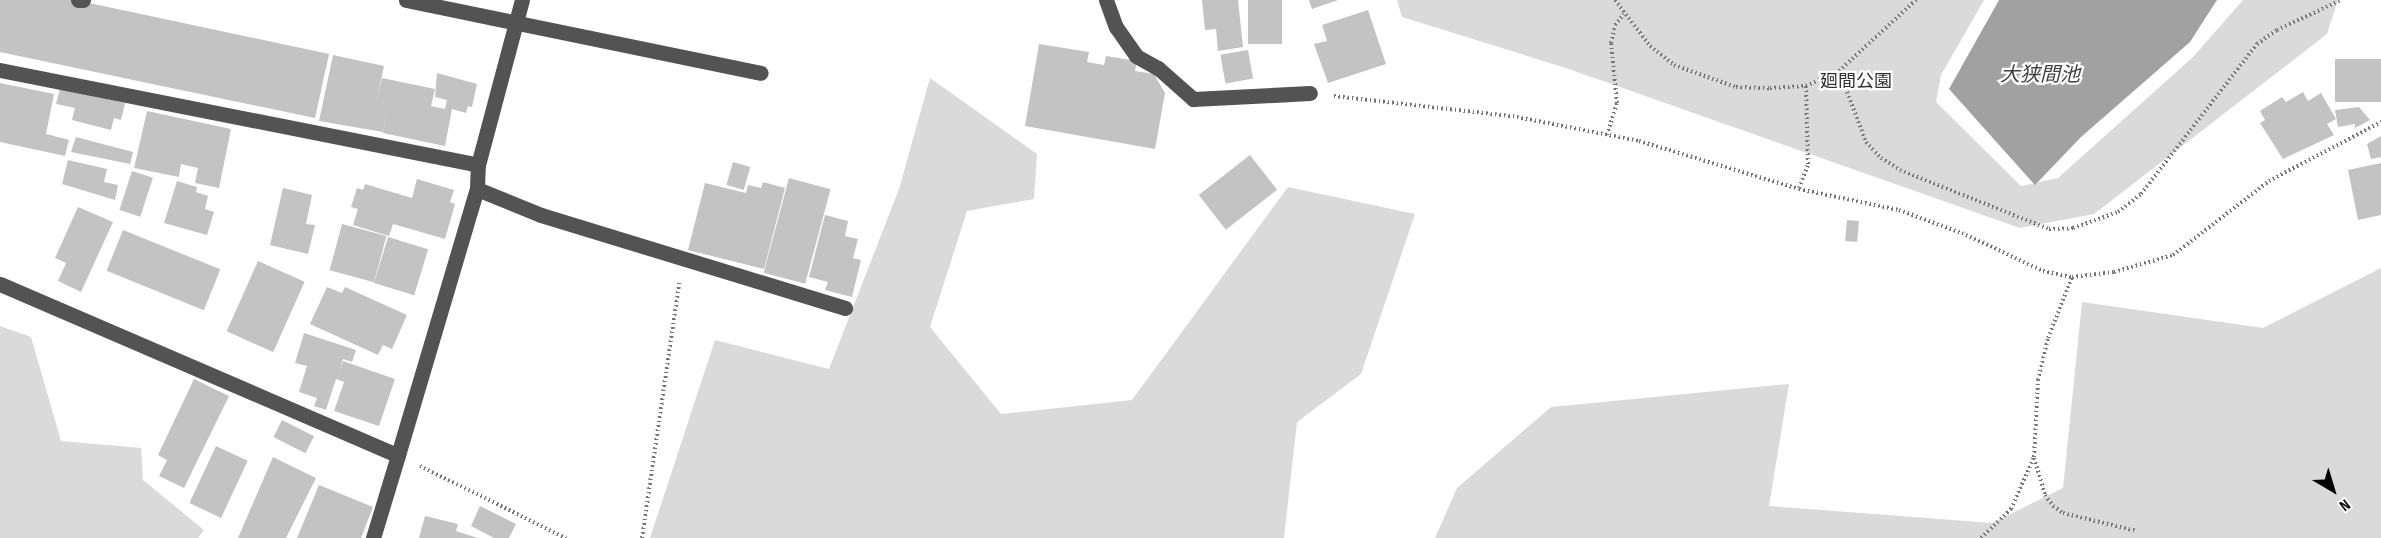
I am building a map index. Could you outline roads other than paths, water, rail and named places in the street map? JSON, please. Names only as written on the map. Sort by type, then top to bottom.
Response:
[{"type":"street","points":[[78,0],[83,0]]},
{"type":"street","points":[[406,0],[518,21],[761,73]]},
{"type":"street","points":[[373,538],[477,189],[478,165],[522,0]]},
{"type":"street","points":[[1106,0],[1116,27],[1136,56],[1193,99],[1310,93]]},
{"type":"street","points":[[0,70],[478,165]]},
{"type":"street","points":[[477,189],[541,215],[845,308]]},
{"type":"street","points":[[0,284],[398,455]]},
{"type":"water","name":"大狭間池","points":[[1999,0],[2217,0],[2190,42],[2081,137],[2035,185],[1949,89]]},
{"type":"park label","name":"廻間公園","points":[[1856,82]]}]
